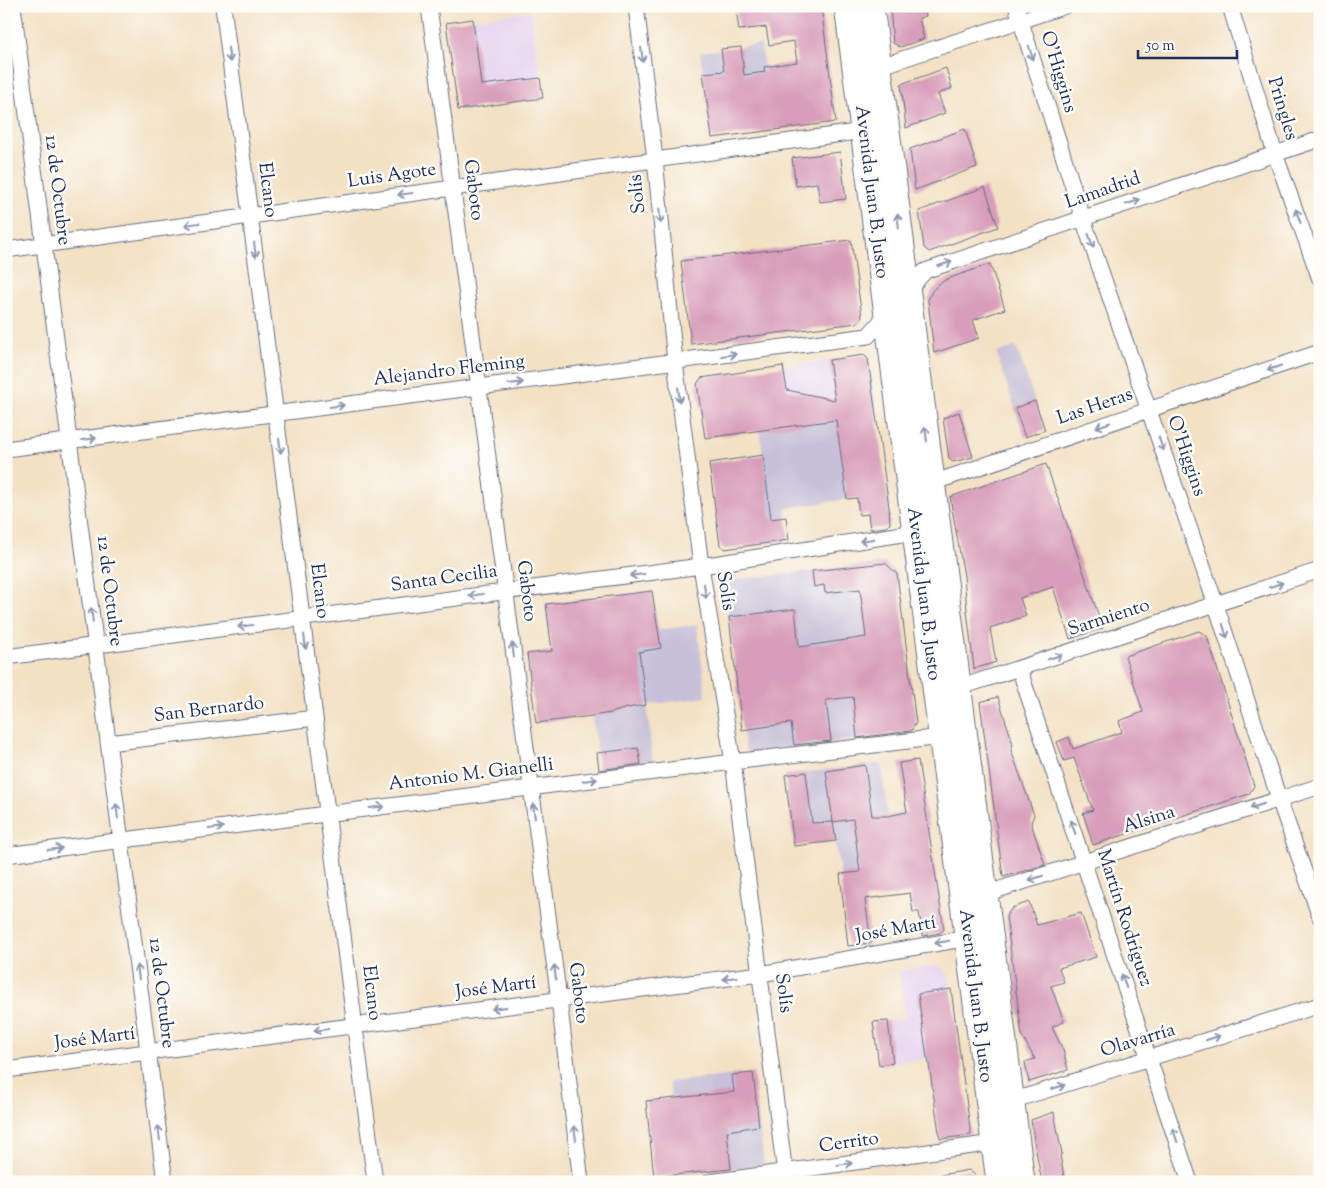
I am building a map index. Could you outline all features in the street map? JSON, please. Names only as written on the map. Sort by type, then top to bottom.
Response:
[{"type":"main road","name":"Avenida Juan B. Justo","points":[[847,6],[853,132],[887,315],[941,736],[974,897]]},
{"type":"main road","name":"Avenida Juan B. Justo","points":[[871,6],[958,688],[994,1143],[999,1182]]},
{"type":"main road","name":"Avenida Juan B. Justo","points":[[978,936],[1011,1101],[1022,1182]]},
{"type":"street","name":"12 de Octubre","points":[[12,6],[165,1182]]},
{"type":"street","name":"Elcano","points":[[222,6],[376,1182]]},
{"type":"street","name":"Gaboto","points":[[430,6],[581,1182]]},
{"type":"street","name":"Solís","points":[[636,6],[655,159],[674,362],[701,566],[733,762],[785,1177]]},
{"type":"street","name":"O'Higgins","points":[[1016,6],[1083,219],[1216,605],[1279,799],[1320,917]]},
{"type":"street","points":[[853,132],[878,67],[1065,6]]},
{"type":"street","name":"Pringles","points":[[1230,6],[1275,154],[1320,279]]},
{"type":"street","name":"Luis Agote","points":[[6,250],[853,132]]},
{"type":"street","name":"Lamadrid","points":[[887,315],[925,271],[1320,139]]},
{"type":"street","name":"Alejandro Fleming","points":[[6,450],[868,336],[887,315]]},
{"type":"street","name":"Las Heras","points":[[932,483],[1320,352]]},
{"type":"street","points":[[915,532],[932,483]]},
{"type":"street","name":"Santa Cecilia","points":[[6,657],[701,566],[915,532]]},
{"type":"street","name":"Sarmiento","points":[[958,688],[1320,570]]},
{"type":"street","name":"Martín Rodríguez","points":[[1019,668],[1190,1182]]},
{"type":"street","points":[[941,736],[958,688]]},
{"type":"street","name":"San Bernardo","points":[[108,743],[315,718]]},
{"type":"street","name":"Antonio M. Gianelli","points":[[6,855],[941,736]]},
{"type":"street","name":"Alsina","points":[[974,897],[1320,786]]},
{"type":"street","name":"José Martí","points":[[6,1070],[760,974],[978,936]]},
{"type":"street","name":"Olavarría","points":[[1011,1101],[1320,1005]]},
{"type":"street","points":[[994,1143],[1011,1101]]},
{"type":"street","name":"Cerrito","points":[[710,1182],[785,1177],[994,1143]]},
{"type":"shaded area","points":[[531,11],[543,98],[458,110],[446,23]]},
{"type":"shaded area","points":[[761,44],[772,131],[712,138],[700,52]]},
{"type":"shaded area","points":[[1016,346],[1045,430],[1025,437],[996,353]]},
{"type":"shaded area","points":[[829,360],[835,396],[873,391],[876,414],[705,438],[697,384],[701,378]]},
{"type":"shaded area","points":[[836,420],[847,499],[785,508],[786,517],[720,545],[709,463],[763,455],[760,430]]},
{"type":"shaded area","points":[[857,566],[866,637],[905,633],[910,670],[880,674],[888,735],[750,753],[745,749],[725,588],[730,580]]},
{"type":"shaded area","points":[[652,591],[657,630],[697,625],[706,697],[647,705],[653,765],[600,771],[592,716],[536,723],[527,654],[552,651],[546,604]]},
{"type":"shaded area","points":[[881,763],[890,837],[856,841],[860,872],[840,874],[835,841],[794,846],[785,775]]},
{"type":"shaded area","points":[[939,966],[949,975],[960,1054],[879,1065],[873,1022],[905,1018],[899,971]]},
{"type":"shaded area","points":[[753,1073],[764,1165],[654,1177],[646,1101],[671,1098],[669,1082]]},
{"type":"building","points":[[755,6],[821,6],[836,122],[712,138],[703,73],[724,71],[721,49],[741,47],[744,75],[765,72],[764,67],[797,62],[794,41],[769,45],[766,27],[739,30],[736,9]]},
{"type":"building","points":[[890,6],[923,6],[926,16],[919,18],[924,39],[900,47],[893,43]]},
{"type":"building","points":[[473,19],[481,85],[540,78],[543,98],[458,110],[446,23]]},
{"type":"building","points":[[946,68],[952,88],[938,94],[945,113],[906,128],[901,84]]},
{"type":"building","points":[[965,129],[977,167],[915,190],[910,149]]},
{"type":"building","points":[[840,152],[846,199],[820,202],[817,183],[796,186],[792,158]]},
{"type":"building","points":[[985,187],[998,227],[929,252],[924,248],[919,211]]},
{"type":"building","points":[[851,240],[862,317],[857,323],[691,344],[681,261]]},
{"type":"building","points":[[990,264],[1005,309],[973,320],[979,338],[934,353],[928,300],[932,291],[947,279]]},
{"type":"building","points":[[864,355],[868,359],[889,507],[890,524],[886,527],[870,529],[868,514],[859,515],[857,498],[847,499],[836,420],[705,438],[697,384],[701,378],[783,366],[787,390],[835,400],[829,360]]},
{"type":"building","points":[[1035,401],[1045,430],[1025,437],[1015,408]]},
{"type":"building","points":[[959,412],[973,457],[953,462],[949,459],[943,418]]},
{"type":"building","points":[[763,455],[771,519],[786,517],[789,540],[725,549],[720,545],[709,463]]},
{"type":"building","points":[[1046,464],[1103,628],[1070,639],[1053,587],[1020,598],[1026,616],[990,628],[996,662],[974,669],[964,576],[950,497]]},
{"type":"building","points":[[885,563],[897,574],[916,723],[911,731],[857,738],[853,697],[826,700],[831,741],[794,745],[791,723],[742,730],[729,617],[795,609],[799,647],[866,637],[860,589],[825,593],[824,585],[814,587],[812,571]]},
{"type":"building","points":[[652,591],[661,648],[639,652],[646,705],[611,713],[536,723],[527,654],[552,651],[546,604]]},
{"type":"building","points":[[1199,631],[1207,636],[1254,786],[1249,794],[1093,845],[1083,813],[1093,810],[1074,758],[1064,761],[1057,742],[1069,737],[1073,749],[1122,732],[1119,721],[1143,712],[1125,656]]},
{"type":"building","points":[[998,697],[1013,744],[1011,750],[1034,815],[1031,823],[1045,865],[1003,877],[980,702]]},
{"type":"building","points":[[638,748],[641,764],[599,770],[597,753]]},
{"type":"building","points":[[918,760],[944,930],[940,933],[923,936],[919,912],[913,912],[910,893],[865,899],[871,943],[848,946],[840,874],[860,872],[853,819],[833,822],[826,771],[865,765],[872,816],[888,816],[907,812],[899,763]]},
{"type":"building","points":[[806,772],[812,823],[833,822],[836,841],[794,846],[785,775]]},
{"type":"building","points":[[1029,902],[1037,925],[1081,913],[1096,957],[1059,968],[1064,982],[1051,986],[1064,1022],[1052,1027],[1063,1050],[1068,1070],[1029,1082],[1025,1062],[1035,1059],[1022,1036],[1006,916],[1012,908]]},
{"type":"building","points":[[951,989],[971,1135],[940,1139],[918,994]]},
{"type":"building","points":[[888,1021],[893,1063],[879,1065],[873,1022]]},
{"type":"building","points":[[753,1073],[759,1126],[727,1131],[731,1169],[654,1177],[646,1101],[734,1092],[732,1075]]},
{"type":"building","points":[[1054,1112],[1065,1182],[1042,1182],[1031,1120]]},
{"type":"building","points":[[969,1170],[983,1182],[936,1182],[935,1176]]}]
